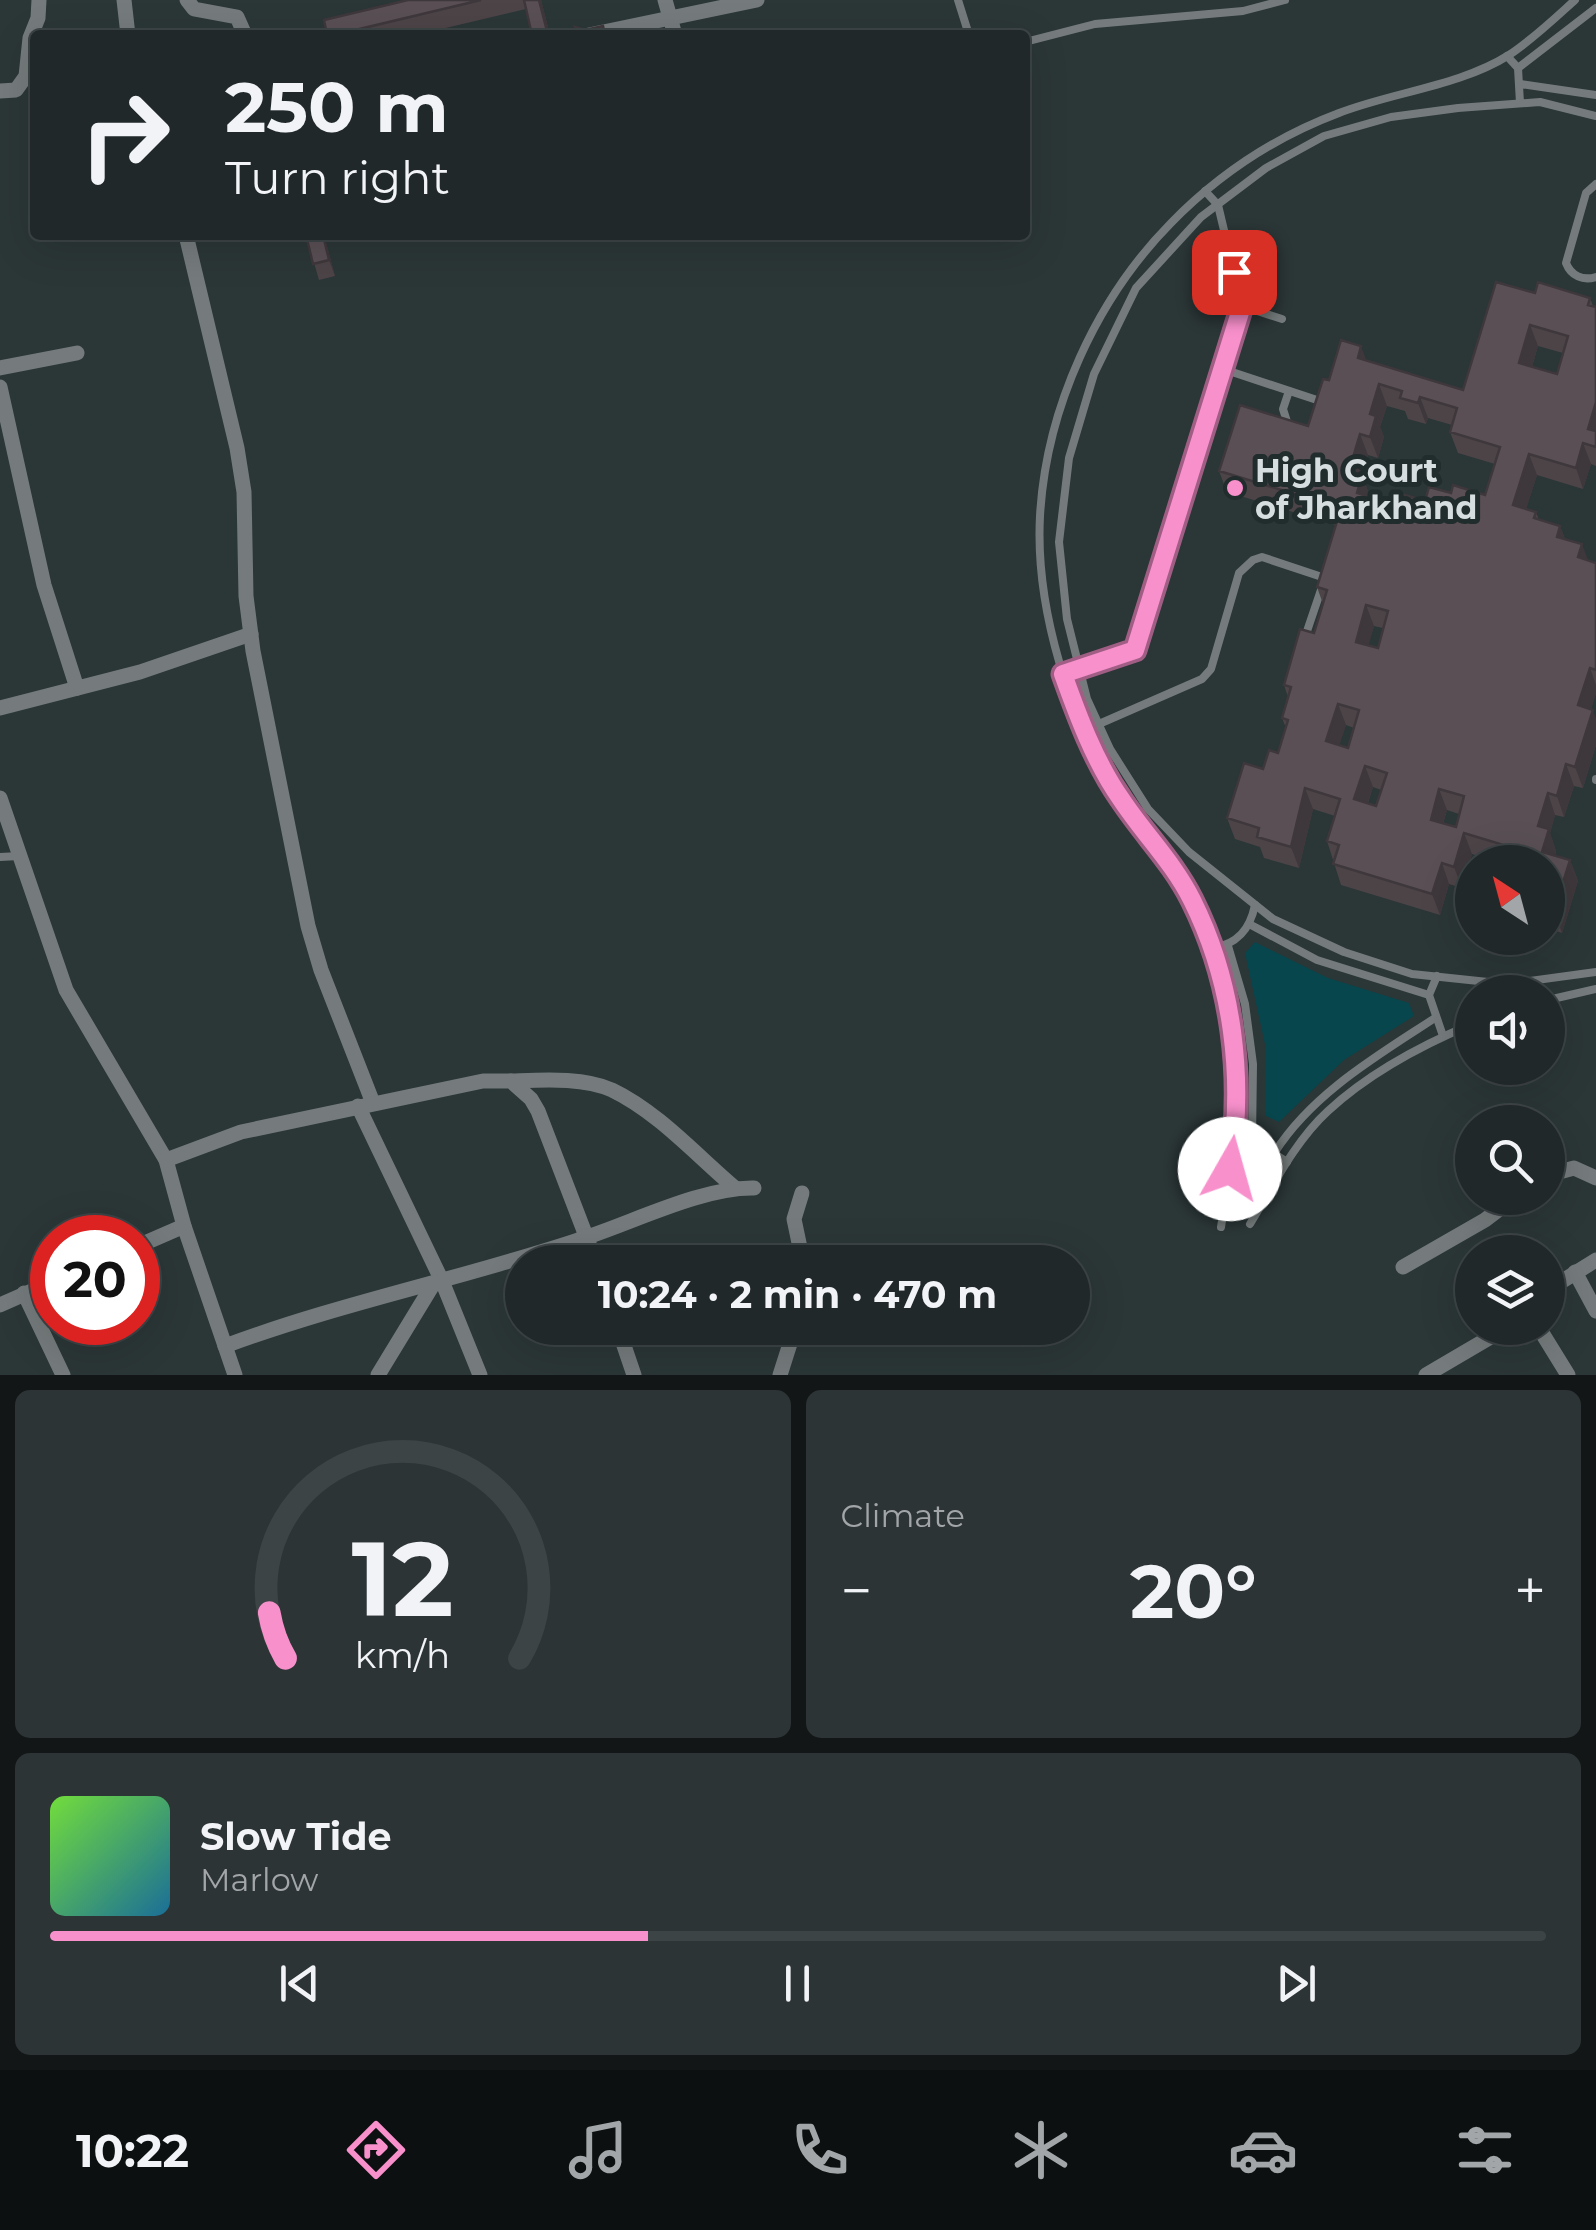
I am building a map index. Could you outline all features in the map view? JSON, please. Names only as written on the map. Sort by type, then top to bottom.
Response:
[{"type":"street","points":[[33,30],[39,0]]},
{"type":"street","points":[[124,0],[127,30]]},
{"type":"street","points":[[186,0],[194,9],[237,18],[243,30]]},
{"type":"street","points":[[665,0],[673,27]]},
{"type":"street","points":[[641,30],[673,27],[757,0]]},
{"type":"street","points":[[0,91],[16,90],[26,76],[30,38]]},
{"type":"street","points":[[187,240],[240,463],[251,634],[308,926],[365,1104],[480,1375]]},
{"type":"street","points":[[0,368],[77,354]]},
{"type":"street","points":[[0,387],[44,586],[76,688]]},
{"type":"street","points":[[0,708],[140,672],[251,634]]},
{"type":"street","points":[[0,798],[66,990],[166,1160],[225,1346],[230,1374]]},
{"type":"street","points":[[166,1160],[241,1132],[365,1104],[482,1081],[555,1080],[609,1089],[642,1109],[735,1188]]},
{"type":"street","points":[[511,1082],[538,1111],[591,1245]]},
{"type":"street","points":[[1565,1170],[1574,1168],[1596,1178]]},
{"type":"street","points":[[225,1346],[320,1312],[438,1282],[735,1188],[754,1188]]},
{"type":"street","points":[[799,1245],[794,1219],[802,1192]]},
{"type":"street","points":[[1403,1267],[1492,1215]]},
{"type":"street","points":[[160,1236],[184,1226]]},
{"type":"street","points":[[1565,1279],[1596,1260]]},
{"type":"street","points":[[1575,1272],[1596,1311]]},
{"type":"street","points":[[378,1375],[438,1282]]},
{"type":"street","points":[[0,1305],[30,1291]]},
{"type":"street","points":[[24,1294],[63,1375]]},
{"type":"street","points":[[624,1345],[634,1375]]},
{"type":"street","points":[[780,1375],[789,1345]]},
{"type":"street","points":[[1426,1375],[1477,1345]]},
{"type":"street","points":[[1549,1345],[1568,1375]]},
{"type":"lane","points":[[958,0],[968,30]]},
{"type":"lane","points":[[1030,41],[1094,24],[1242,11],[1286,0]]},
{"type":"lane","points":[[1221,1227],[1235,1140],[1236,1078],[1231,1018],[1212,948],[1192,901],[1166,855],[1120,798],[1080,722],[1063,674],[1042,575],[1040,516],[1054,430],[1078,360],[1116,287],[1168,225],[1218,178],[1272,144],[1336,114],[1396,93],[1454,79],[1507,56],[1574,0]]},
{"type":"lane","points":[[1518,68],[1596,8]]},
{"type":"lane","points":[[1507,56],[1518,68],[1520,103]]},
{"type":"lane","points":[[1520,84],[1596,95]]},
{"type":"lane","points":[[1596,116],[1540,102],[1391,117],[1324,136],[1266,168],[1201,218],[1136,288],[1094,374],[1068,458],[1058,542],[1067,620],[1098,724],[1110,749],[1148,808],[1189,852],[1255,905],[1273,919],[1344,952],[1412,974],[1507,984],[1596,972]]},
{"type":"lane","points":[[1596,184],[1586,193],[1566,264],[1575,275],[1586,279],[1596,276]]},
{"type":"lane","points":[[1063,674],[1135,650],[1242,306],[1218,205],[1205,191]]},
{"type":"lane","points":[[1242,306],[1282,319]]},
{"type":"lane","points":[[1223,369],[1320,401],[1314,418]]},
{"type":"lane","points":[[1290,391],[1284,418],[1287,427],[1298,431]]},
{"type":"lane","points":[[1098,724],[1202,679],[1211,670],[1239,573],[1254,560],[1262,558],[1325,578],[1300,650]]},
{"type":"lane","points":[[0,857],[19,856]]},
{"type":"lane","points":[[1212,948],[1228,946],[1250,925],[1255,905]]},
{"type":"lane","points":[[1250,925],[1317,960],[1429,995]]},
{"type":"lane","points":[[1228,946],[1244,1004],[1253,1064],[1252,1140]]},
{"type":"lane","points":[[1438,976],[1429,995],[1443,1036]]},
{"type":"lane","points":[[1565,996],[1596,989]]},
{"type":"lane","points":[[1274,1152],[1292,1124],[1330,1090],[1434,1018]]},
{"type":"lane","points":[[1250,1224],[1287,1162],[1327,1112],[1422,1045],[1455,1031]]},
{"type":"lane","points":[[1235,1140],[1252,1140],[1287,1162]]},
{"type":"shaded area","points":[[1255,942],[1328,978],[1409,1003],[1414,1016],[1344,1060],[1279,1122],[1266,1116],[1266,1049],[1245,953]]},
{"type":"building","points":[[408,0],[481,0],[355,30],[326,30],[324,20]]},
{"type":"building","points":[[524,0],[539,0],[547,30],[531,30]]},
{"type":"building","points":[[307,240],[324,240],[329,260],[313,264]]},
{"type":"building","points":[[1496,282],[1535,293],[1538,282],[1590,298],[1588,305],[1596,307],[1596,402],[1588,429],[1596,431],[1596,447],[1583,443],[1576,468],[1529,454],[1513,505],[1536,512],[1534,518],[1560,526],[1557,537],[1582,544],[1578,557],[1596,563],[1596,670],[1590,668],[1578,705],[1593,710],[1575,767],[1566,764],[1557,796],[1548,793],[1538,826],[1549,829],[1544,845],[1504,845],[1464,833],[1460,845],[1455,845],[1454,867],[1442,863],[1432,894],[1333,864],[1339,845],[1327,841],[1340,799],[1305,788],[1291,847],[1257,837],[1259,828],[1227,818],[1244,763],[1263,769],[1269,750],[1278,753],[1288,720],[1282,718],[1291,687],[1284,685],[1300,629],[1314,633],[1327,590],[1317,587],[1341,508],[1219,471],[1240,405],[1308,426],[1323,379],[1329,380],[1341,340],[1361,346],[1358,358],[1463,390]],"holes":[[[1530,325],[1568,336],[1557,374],[1519,363]],[[1379,384],[1402,391],[1400,398],[1418,403],[1420,397],[1457,408],[1450,432],[1500,447],[1485,495],[1453,485],[1451,493],[1429,487],[1425,501],[1395,492],[1392,504],[1357,493],[1362,475],[1349,471],[1360,434],[1370,437],[1376,416],[1370,414]],[[1366,605],[1388,611],[1378,648],[1356,642]],[[1338,704],[1359,710],[1348,748],[1326,741]],[[1365,766],[1387,773],[1376,806],[1354,799]],[[1439,789],[1464,796],[1456,827],[1431,820]]]},
{"type":"place","name":"High Court of Jharkhand","points":[[1235,488]]},
{"type":"route","points":[[1230,1169],[1237,1132],[1234,1048],[1231,1018],[1211,943],[1166,855],[1120,798],[1080,722],[1063,674],[1135,650],[1242,306],[1234,272]]}]
